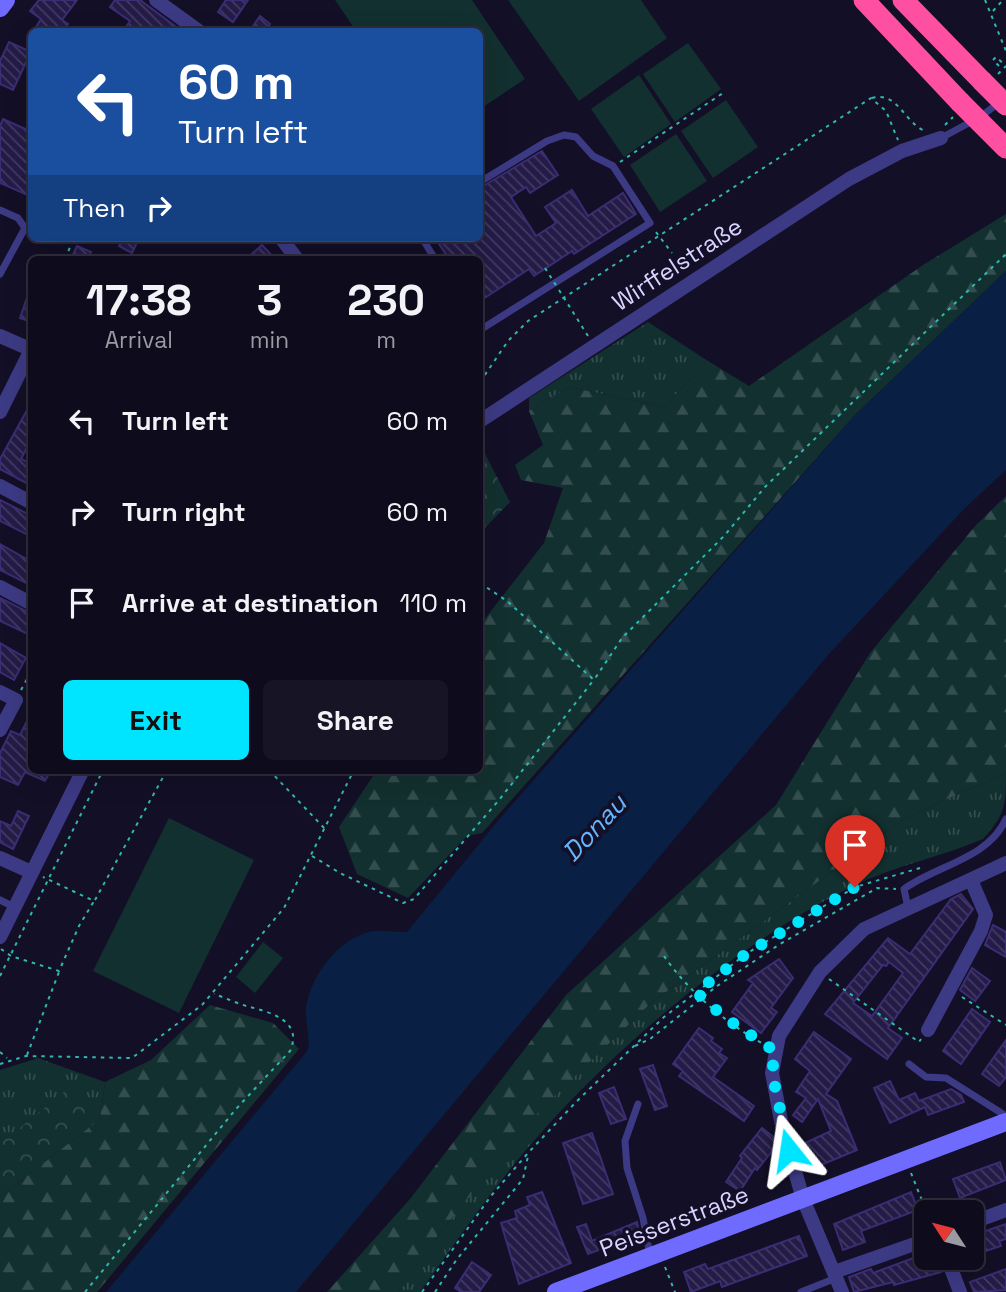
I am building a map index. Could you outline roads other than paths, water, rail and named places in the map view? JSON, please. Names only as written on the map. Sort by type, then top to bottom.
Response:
[{"type":"highway","points":[[864,0],[1006,148]]},
{"type":"highway","points":[[903,0],[991,78],[1006,105]]},
{"type":"street","points":[[0,8],[6,0]]},
{"type":"street","points":[[156,0],[194,28]]},
{"type":"street","name":"Wirffelstraße","points":[[483,419],[849,179],[902,151],[941,138]]},
{"type":"street","points":[[284,242],[295,256]]},
{"type":"street","points":[[0,336],[28,348]]},
{"type":"street","points":[[0,412],[28,358]]},
{"type":"street","points":[[0,486],[28,501]]},
{"type":"street","points":[[0,587],[28,602]]},
{"type":"street","points":[[0,692],[16,700],[0,730]]},
{"type":"street","points":[[0,937],[81,774]]},
{"type":"street","points":[[0,858],[31,872]]},
{"type":"street","points":[[914,1246],[838,1281],[803,1199],[782,1126],[772,1073],[775,1051],[790,1014],[820,972],[864,929],[1006,863]]},
{"type":"street","points":[[928,1030],[981,931],[986,915],[971,880]]},
{"type":"street","name":"Peisserstraße","points":[[556,1292],[1006,1122]]},
{"type":"street","points":[[984,1218],[1006,1210]]},
{"type":"street","points":[[952,1270],[960,1292]]},
{"type":"lane","points":[[941,138],[980,117],[1006,98]]},
{"type":"lane","points":[[483,180],[528,150],[564,135],[576,137],[593,156],[613,166],[650,223],[483,327]]},
{"type":"lane","points":[[0,210],[18,218],[26,228],[0,274]]},
{"type":"lane","points":[[908,908],[904,889],[976,852],[991,840],[1006,818]]},
{"type":"lane","points":[[0,900],[14,908]]},
{"type":"lane","points":[[909,1064],[926,1077],[946,1078],[1006,1116]]},
{"type":"lane","points":[[638,1104],[625,1141],[627,1168],[654,1254]]},
{"type":"lane","points":[[801,1292],[838,1281]]},
{"type":"water","name":"Donau","points":[[1006,271],[1006,470],[964,509],[828,655],[296,1292],[106,1292],[308,1050],[306,1007],[313,983],[327,961],[357,936],[369,932],[407,932],[502,816],[855,415]]}]
